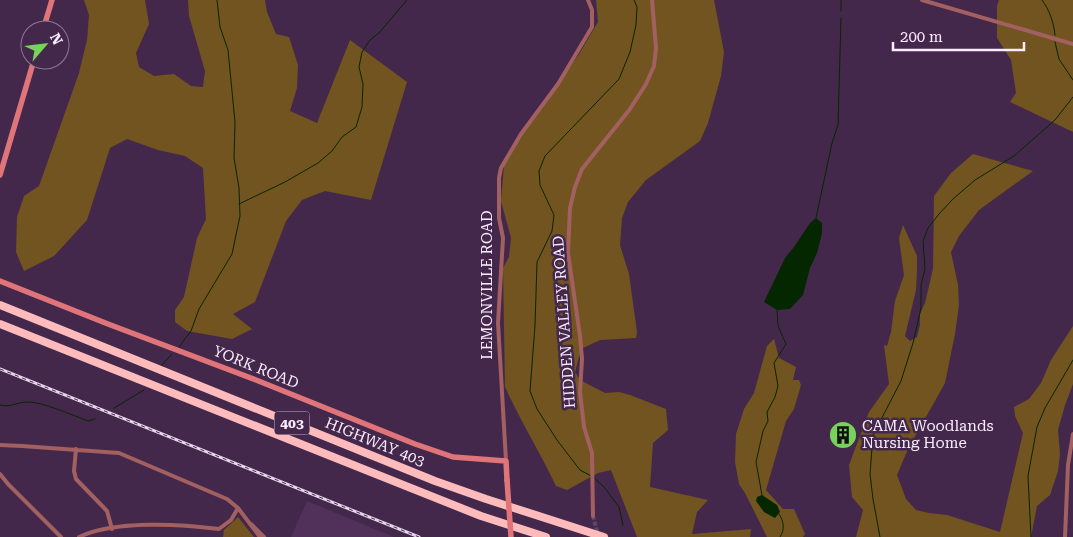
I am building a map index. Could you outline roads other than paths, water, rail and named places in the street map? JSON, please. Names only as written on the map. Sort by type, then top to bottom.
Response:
[{"type":"highway","name":"HIGHWAY 403","points":[[0,305],[435,481],[604,537]]},
{"type":"highway","name":"HIGHWAY 403","points":[[0,324],[481,516],[546,537]]},
{"type":"street","points":[[46,20],[52,0]]},
{"type":"street","name":"LEMONVILLE ROAD","points":[[511,537],[498,323],[503,238],[499,218],[499,178],[501,168],[522,134],[558,84],[592,27],[593,17],[588,0]]},
{"type":"street","name":"HIDDEN VALLEY ROAD","points":[[593,516],[592,453],[584,427],[580,392],[582,359],[580,336],[568,252],[570,208],[582,169],[630,109],[646,84],[654,66],[656,48],[652,0]]},
{"type":"street","points":[[922,0],[1073,44]]},
{"type":"street","points":[[0,175],[31,70]]},
{"type":"street","name":"YORK ROAD","points":[[0,281],[422,446],[453,457],[506,461]]},
{"type":"street","points":[[1065,537],[1068,465],[1073,434]]},
{"type":"street","points":[[0,445],[119,453],[227,499],[238,508],[264,537]]},
{"type":"street","points":[[76,449],[74,471],[76,479],[107,511],[112,529]]},
{"type":"street","points":[[0,474],[61,537]]},
{"type":"street","points":[[79,537],[97,531],[152,525],[219,532],[231,520],[238,508]]},
{"type":"street","points":[[251,524],[260,537]]},
{"type":"waterway","points":[[179,347],[191,331],[199,309],[232,254],[240,216],[239,188],[234,158],[235,122],[228,50],[220,27],[217,0]]},
{"type":"waterway","points":[[239,204],[285,182],[318,163],[332,151],[342,137],[356,127],[362,107],[363,84],[359,67],[362,52],[370,40],[379,33],[407,0]]},
{"type":"waterway","points":[[623,525],[619,507],[604,487],[593,477],[580,470],[557,440],[537,409],[530,391],[537,262],[552,231],[554,215],[540,185],[539,171],[545,156],[619,79],[630,52],[636,25],[637,7],[634,0]]},
{"type":"waterway","points":[[841,0],[841,11]]},
{"type":"waterway","points":[[1042,0],[1051,16],[1055,35]]},
{"type":"waterway","points":[[816,218],[832,143],[838,125],[841,18]]},
{"type":"waterway","points":[[1055,42],[1059,59],[1073,80]]},
{"type":"waterway","points":[[880,537],[870,474],[873,435],[901,381],[913,343],[921,308],[921,285],[925,269],[923,241],[928,228],[953,199],[975,180],[1014,156],[1055,120],[1073,97]]},
{"type":"waterway","points":[[762,495],[756,462],[763,431],[768,421],[767,412],[775,397],[778,386],[774,363],[786,344],[778,326],[777,310]]},
{"type":"waterway","points":[[160,367],[172,354]]},
{"type":"waterway","points":[[1031,537],[1028,476],[1037,427],[1045,408],[1073,360]]},
{"type":"waterway","points":[[114,408],[144,390]]},
{"type":"waterway","points":[[0,405],[7,406],[23,402],[33,402],[58,409],[88,421],[95,419]]},
{"type":"waterway","points":[[779,514],[783,526],[780,537]]},
{"type":"tunnel","points":[[593,516],[598,535]]},
{"type":"railway","points":[[0,369],[419,537]]},
{"type":"place","name":"CAMA Woodlands Nursing Home","points":[[843,435]]}]
